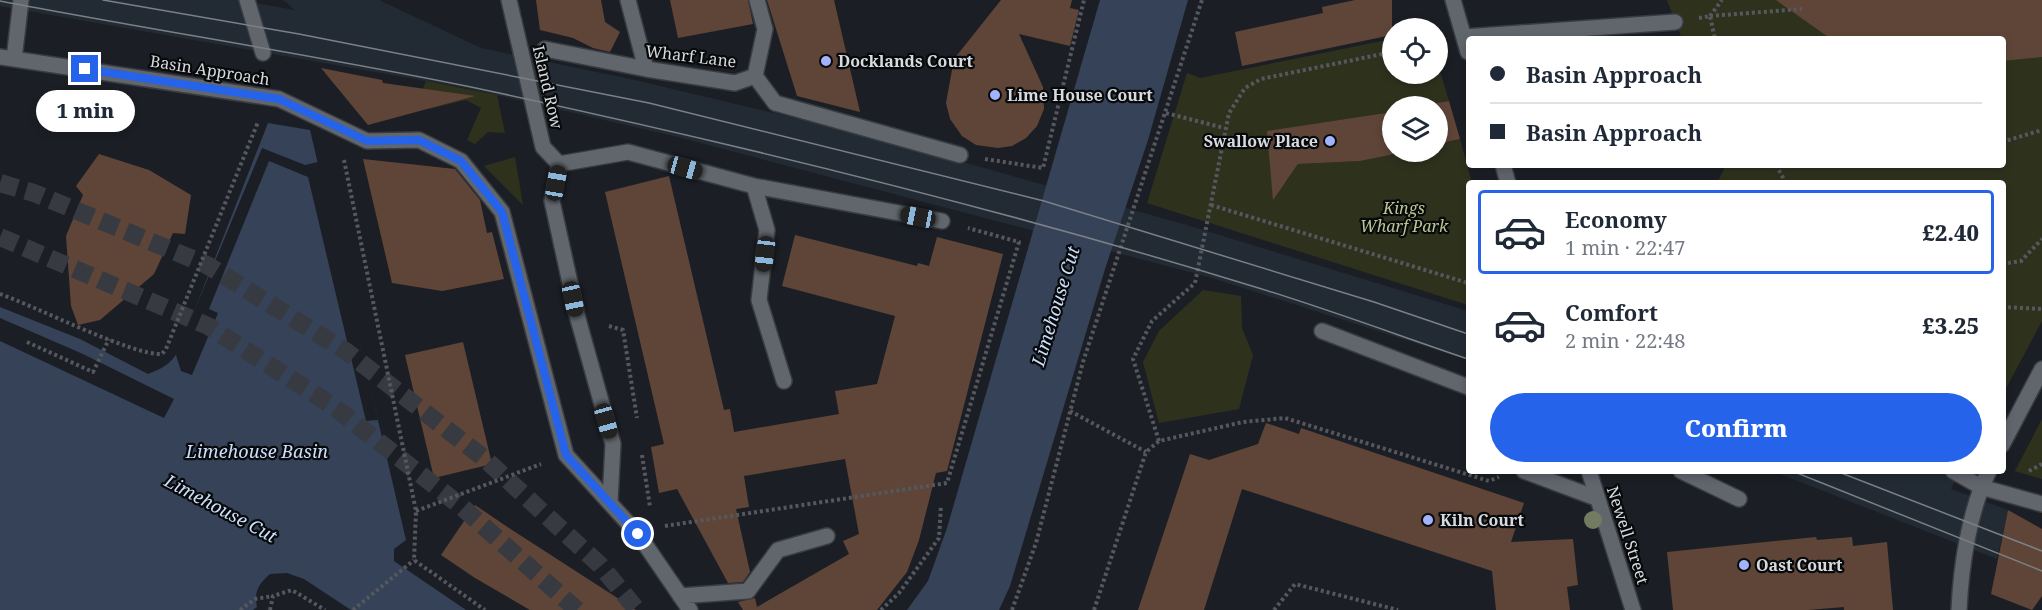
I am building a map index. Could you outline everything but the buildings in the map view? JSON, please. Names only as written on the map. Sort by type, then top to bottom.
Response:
[{"type":"street","points":[[7,58],[21,0]]},
{"type":"street","points":[[247,0],[263,53]]},
{"type":"street","name":"Island Row","points":[[509,0],[543,147],[559,164]]},
{"type":"street","points":[[628,0],[646,69]]},
{"type":"street","name":"Wharf Lane","points":[[545,48],[646,69],[735,83],[755,76],[765,29],[757,0]]},
{"type":"street","points":[[1453,0],[1466,45]]},
{"type":"street","points":[[1548,36],[1675,22]]},
{"type":"street","name":"Basin Approach","points":[[7,58],[279,99],[367,141],[419,140],[461,161],[502,212],[566,455],[638,534],[690,610]]},
{"type":"street","points":[[755,76],[775,103],[960,155]]},
{"type":"street","points":[[610,501],[613,444],[586,352],[552,201],[559,164],[628,152],[754,186],[942,221]]},
{"type":"street","points":[[754,186],[767,230],[759,300],[784,381]]},
{"type":"street","points":[[1322,331],[1466,386]]},
{"type":"street","points":[[2006,437],[2042,369]]},
{"type":"street","points":[[1532,474],[1596,498]]},
{"type":"street","name":"Newell Street","points":[[1590,474],[1633,610]]},
{"type":"street","points":[[1687,474],[1739,499]]},
{"type":"street","points":[[1958,474],[1981,487],[2042,504]]},
{"type":"street","points":[[1959,610],[1960,575],[1981,487],[1988,474]]},
{"type":"street","points":[[680,597],[748,591],[778,550],[827,536]]},
{"type":"path","points":[[960,155],[1043,168],[1084,0]]},
{"type":"path","points":[[1012,610],[1036,543],[1083,362],[1202,0]]},
{"type":"path","points":[[1722,0],[1710,16],[1802,9]]},
{"type":"path","points":[[1159,441],[1133,358],[1152,321],[1194,284],[1224,128],[1235,101],[1245,88],[1261,79],[1382,54]]},
{"type":"path","points":[[0,294],[109,339],[153,355],[162,354],[233,188],[267,97]]},
{"type":"path","points":[[1166,112],[1224,128]]},
{"type":"path","points":[[329,121],[338,135],[416,511],[414,560],[353,610]]},
{"type":"path","points":[[2006,141],[2042,131]]},
{"type":"path","points":[[1210,205],[1466,282]]},
{"type":"path","points":[[657,518],[663,526],[947,483],[1019,242],[942,221]]},
{"type":"path","points":[[2006,263],[2021,261],[2042,239]]},
{"type":"path","points":[[2006,307],[2042,309]]},
{"type":"path","points":[[578,319],[623,330],[637,420]]},
{"type":"path","points":[[27,342],[93,372],[109,339]]},
{"type":"path","points":[[1070,411],[1146,452]]},
{"type":"path","points":[[1094,610],[1146,452],[1159,441],[1243,422],[1285,417],[1466,474]]},
{"type":"path","points":[[642,453],[651,510]]},
{"type":"path","points":[[416,511],[566,455]]},
{"type":"path","points":[[1467,474],[1489,481],[1505,474]]},
{"type":"path","points":[[881,610],[899,593],[939,538],[941,505]]},
{"type":"path","points":[[414,560],[485,610]]},
{"type":"path","points":[[1274,610],[1295,584],[1398,610]]},
{"type":"path","points":[[240,610],[255,599],[292,590],[325,610]]},
{"type":"path","points":[[270,610],[273,596]]},
{"type":"shaded area","points":[[0,0],[238,0],[295,10],[283,0],[379,0],[481,48],[635,80],[874,137],[1187,225],[1466,310],[1466,359],[1212,278],[678,137],[466,88],[0,6]]},
{"type":"shaded area","points":[[1780,474],[1958,474],[1951,489],[2008,510],[1997,559]]},
{"type":"green space","points":[[1667,0],[2042,0],[2042,321],[2006,388],[2006,180],[1718,180],[1724,168],[2006,168],[2006,36],[1681,36]]},
{"type":"green space","name":"Kings Wharf Park","points":[[1382,41],[1382,84],[1444,84],[1448,96],[1382,96],[1382,114],[1268,131],[1272,183],[1286,182],[1298,164],[1360,161],[1382,157],[1382,162],[1448,162],[1448,142],[1460,139],[1466,168],[1471,180],[1466,180],[1466,304],[1147,203],[1187,73],[1200,78]]},
{"type":"green space","points":[[426,81],[497,95],[505,133],[488,132],[475,144],[467,140],[481,108],[466,100],[429,109],[423,89]]},
{"type":"green space","points":[[515,157],[523,205],[484,166]]},
{"type":"green space","points":[[1203,290],[1241,296],[1242,328],[1253,355],[1239,409],[1159,423],[1143,362],[1159,331]]},
{"type":"green space","points":[[2042,419],[2042,479],[2015,471]]},
{"type":"water","name":"Limehouse Cut","points":[[1100,0],[1188,0],[1148,140],[1105,269],[1010,586],[999,610],[907,610],[928,581],[947,528]]},
{"type":"water","name":"Limehouse Basin","points":[[268,123],[310,130],[406,540],[394,549],[394,561],[466,610],[351,610],[304,579],[287,573],[270,574],[262,582],[256,597],[257,607],[253,610],[0,610],[0,307],[80,339],[148,374],[166,365],[179,350]]},
{"type":"pier","points":[[262,148],[305,165],[318,162],[378,420],[366,421],[308,177],[269,161],[209,309],[218,313],[192,375],[181,371],[176,355]]},
{"type":"pier","points":[[0,318],[83,354],[174,399],[164,418],[0,341]]},
{"type":"tunnel","points":[[0,183],[34,193],[207,265],[347,352],[485,459],[600,565],[637,610]]},
{"type":"tunnel","points":[[0,237],[208,326],[333,406],[462,507],[577,610]]},
{"type":"tram line","points":[[103,0],[299,34],[649,103],[1044,201],[1374,302],[1466,333]]},
{"type":"tram line","points":[[0,1],[471,87],[766,154],[961,203],[1155,257],[1307,303],[1466,358]]},
{"type":"tram line","points":[[1800,474],[2042,571]]},
{"type":"tram line","points":[[1844,474],[2042,551]]},
{"type":"place","name":"Docklands Court","points":[[826,61]]},
{"type":"place","name":"Lime House Court","points":[[995,95]]},
{"type":"place","name":"Swallow Place","points":[[1330,141]]},
{"type":"place","name":"Kiln Court","points":[[1428,520]]},
{"type":"place","name":"Oast Court","points":[[1744,565]]},
{"type":"route","points":[[85,69],[279,99],[367,141],[419,140],[461,161],[502,212],[566,455],[638,534]]}]
